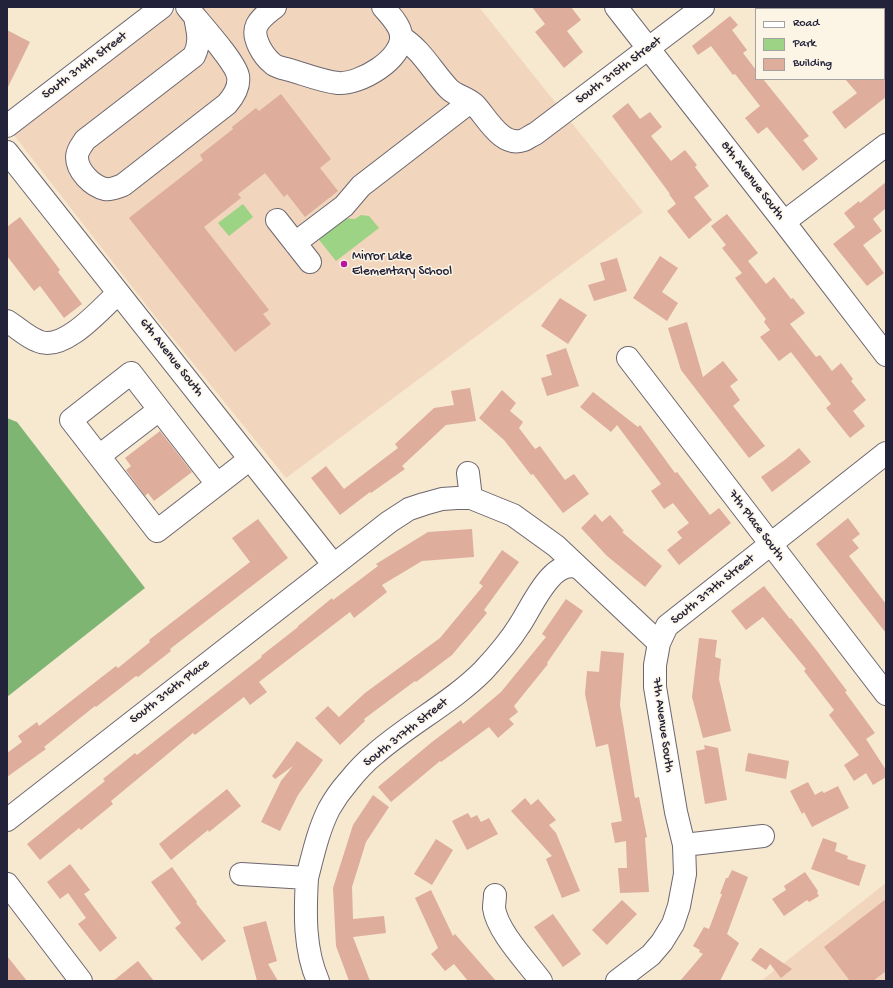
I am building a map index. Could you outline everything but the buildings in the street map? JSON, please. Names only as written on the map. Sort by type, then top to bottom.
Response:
[{"type":"street","name":"South 314th Street","points":[[7,126],[162,7]]},
{"type":"street","points":[[275,7],[262,18],[256,26],[258,42],[264,54],[274,64],[338,83],[350,83],[360,80],[387,62],[400,45],[401,37],[399,28],[383,7]]},
{"type":"street","name":"8th Avenue South","points":[[616,7],[886,355]]},
{"type":"street","name":"South 315th Street","points":[[401,37],[413,44],[449,90],[473,104],[500,135],[515,141],[524,140],[535,134],[703,7]]},
{"type":"street","points":[[191,12],[235,67],[238,77],[238,87],[234,96],[227,104],[123,184],[114,189],[96,185],[87,178],[79,167],[77,157],[79,148],[85,140],[194,56],[198,47],[199,38],[191,12]]},
{"type":"street","points":[[194,56],[218,57],[229,60]]},
{"type":"street","points":[[295,243],[344,206],[360,186],[470,102]]},
{"type":"street","points":[[784,222],[886,145]]},
{"type":"street","name":"6th Avenue South","points":[[7,152],[333,564]]},
{"type":"street","points":[[276,220],[310,262]]},
{"type":"street","points":[[7,321],[38,342],[52,344],[72,334],[118,293]]},
{"type":"street","name":"7th Place South","points":[[628,358],[886,694]]},
{"type":"street","points":[[217,484],[131,373],[71,420],[157,531],[250,459]]},
{"type":"street","points":[[99,456],[159,410]]},
{"type":"street","name":"South 317th Street","points":[[659,643],[667,626],[886,453]]},
{"type":"street","points":[[468,473],[471,498]]},
{"type":"street","points":[[333,564],[409,509],[442,499],[471,498],[513,515],[556,546],[659,643]]},
{"type":"street","name":"South 316th Place","points":[[7,820],[333,564]]},
{"type":"street","name":"South 317th Street","points":[[318,981],[313,971],[307,940],[305,907],[307,878],[319,833],[330,808],[342,789],[375,753],[453,696],[483,671],[520,625],[553,574],[567,567],[576,566],[579,568]]},
{"type":"street","name":"7th Avenue South","points":[[617,981],[651,955],[662,942],[673,924],[679,906],[684,874],[684,845],[676,812],[655,687],[655,665],[659,643]]},
{"type":"street","points":[[684,845],[763,836]]},
{"type":"street","points":[[241,874],[307,878]]},
{"type":"street","points":[[7,884],[81,981]]},
{"type":"street","points":[[495,895],[494,908],[498,920],[504,931],[541,981]]},
{"type":"shaded area","name":"Mirror Lake Elementary School","points":[[182,7],[479,7],[643,212],[286,478],[154,315],[13,134]]},
{"type":"shaded area","points":[[886,883],[886,981],[761,981]]},
{"type":"green space","points":[[886,7],[886,25],[885,8],[758,8]]},
{"type":"green space","points":[[243,204],[253,217],[229,236],[218,223]]},
{"type":"green space","points":[[361,215],[369,216],[379,228],[336,261],[316,236],[340,218],[355,219]]},
{"type":"green space","points":[[7,418],[17,422],[145,588],[7,697]]},
{"type":"place","name":"Mirror Lake Elementary School","points":[[344,264]]}]
